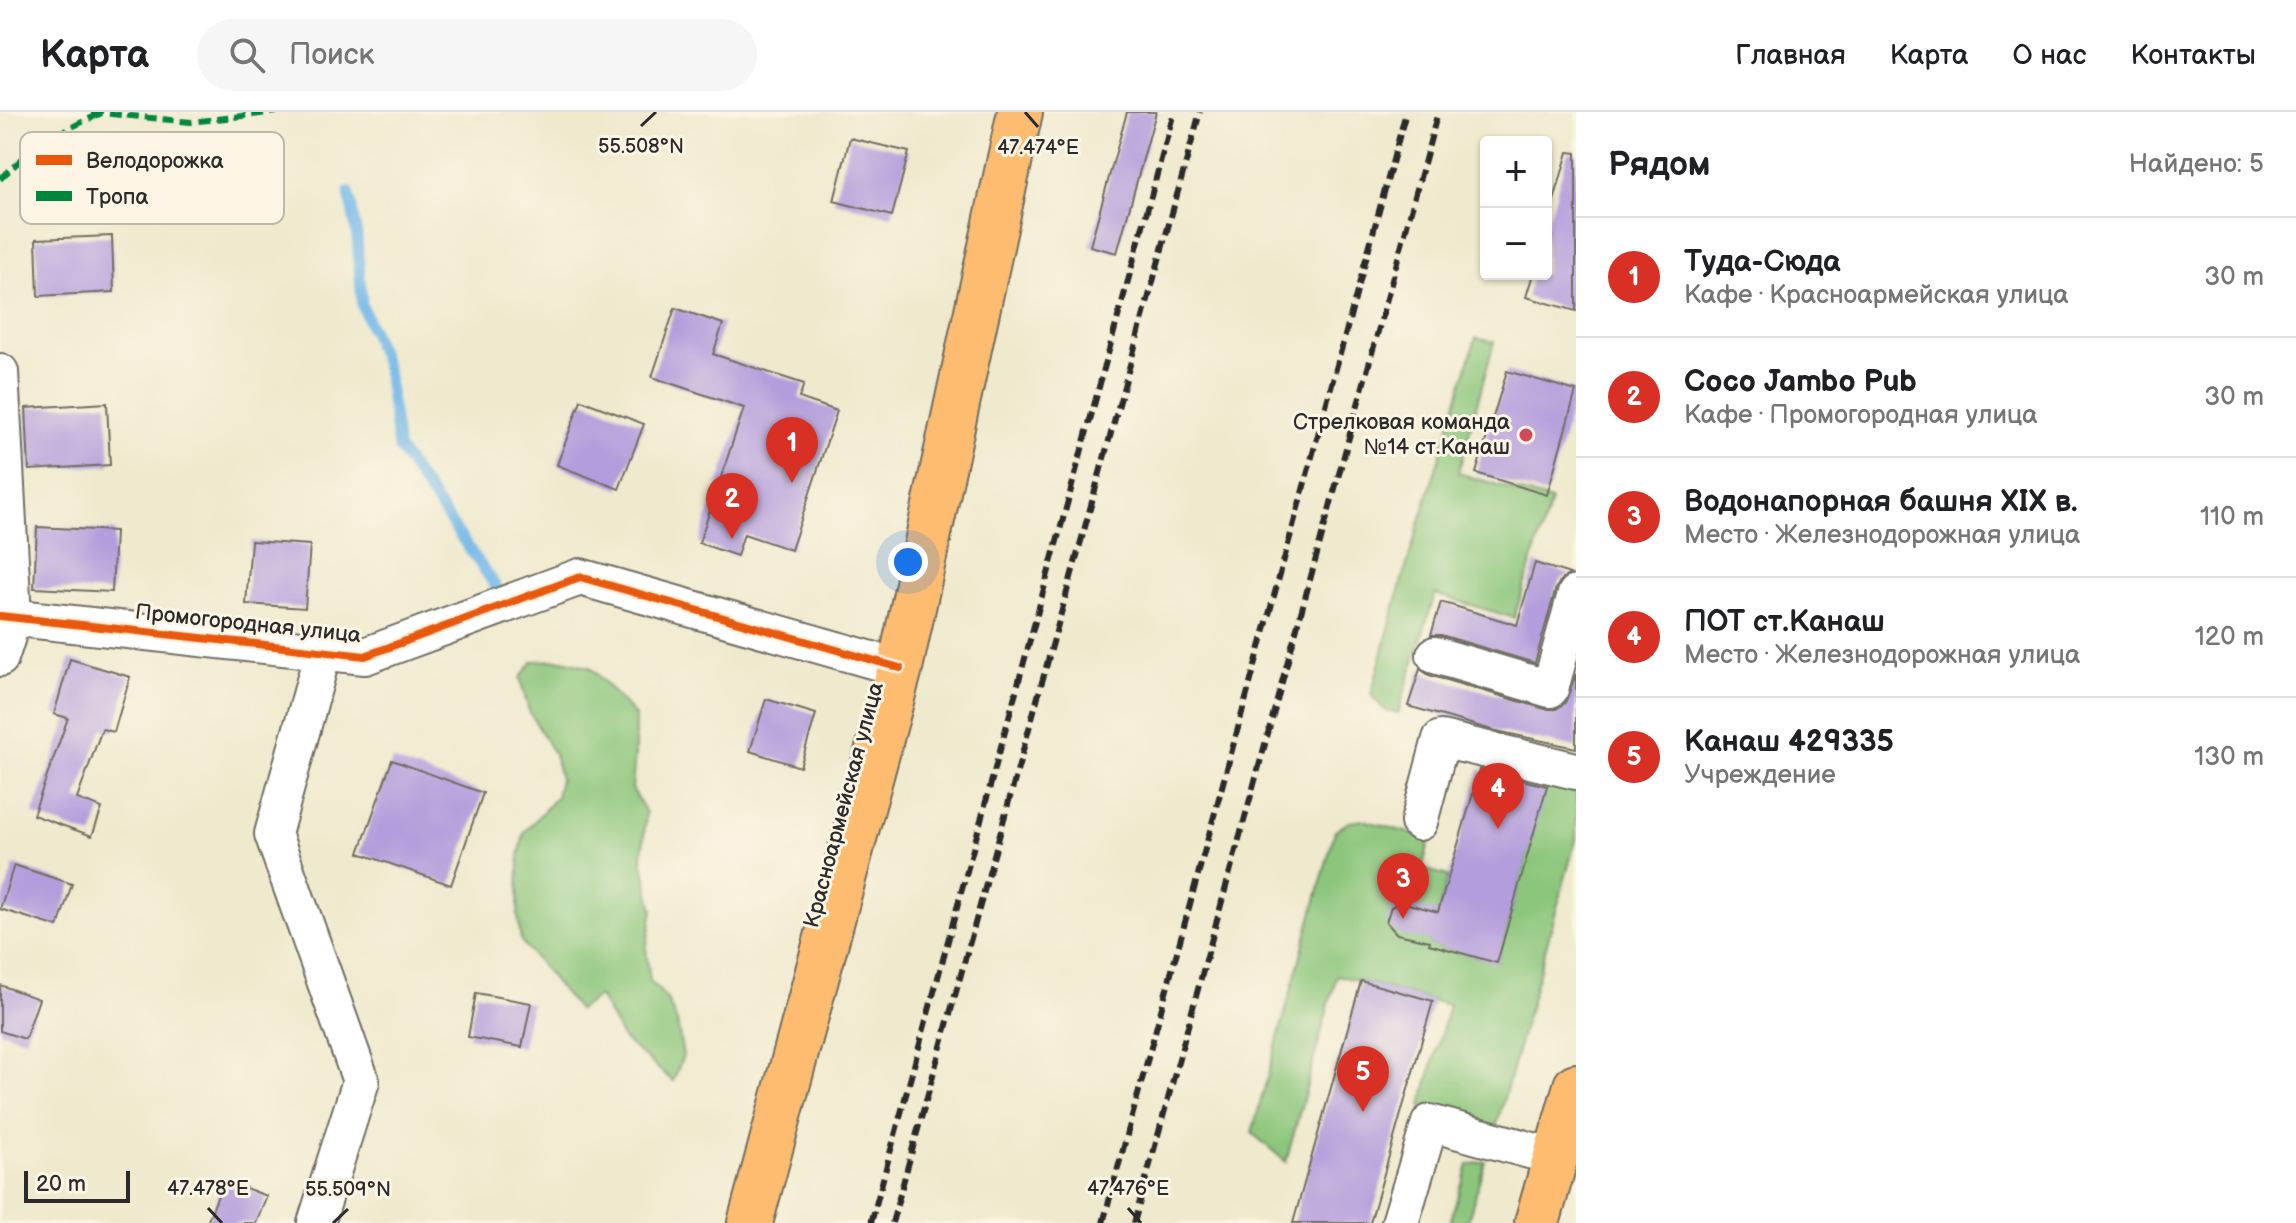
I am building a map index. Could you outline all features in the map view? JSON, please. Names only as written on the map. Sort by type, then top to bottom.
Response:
[{"type":"main road","name":"Красноармейская улица","points":[[750,1223],[900,668],[1020,112]]},
{"type":"main road","points":[[1537,1223],[1560,1169],[1576,1086]]},
{"type":"street","points":[[0,372],[6,617],[0,658]]},
{"type":"street","name":"Промогородная улица","points":[[6,617],[365,656],[580,577],[900,668]]},
{"type":"street","points":[[1435,655],[1550,689],[1576,594]]},
{"type":"street","points":[[316,1223],[361,1081],[273,834],[323,652]]},
{"type":"street","points":[[1419,822],[1441,739],[1576,771]]},
{"type":"street","points":[[1400,1223],[1430,1123],[1560,1169]]},
{"type":"green space","points":[[1476,338],[1494,342],[1458,473],[1551,501],[1514,618],[1435,594],[1398,713],[1386,711],[1371,695],[1403,577]]},
{"type":"green space","points":[[563,660],[590,667],[635,716],[632,788],[646,813],[642,859],[653,910],[646,949],[650,981],[667,999],[677,1022],[683,1056],[673,1081],[623,1039],[599,996],[578,1010],[521,941],[518,916],[519,856],[524,833],[556,797],[560,779],[554,754],[529,711],[520,678],[533,661]]},
{"type":"green space","points":[[1547,783],[1576,790],[1576,839],[1496,1127],[1421,1106],[1449,1005],[1337,975],[1286,1162],[1252,1133],[1335,831],[1349,822],[1364,820],[1430,839],[1422,869],[1448,876],[1430,944],[1497,962]]},
{"type":"green space","points":[[1485,1161],[1467,1223],[1452,1223],[1450,1220],[1468,1165]]},
{"type":"building","points":[[1127,112],[1156,112],[1117,253],[1090,246]]},
{"type":"building","points":[[850,138],[909,152],[892,216],[834,201]]},
{"type":"building","points":[[1568,152],[1576,153],[1576,311],[1526,297],[1531,280],[1552,280],[1552,207]]},
{"type":"building","points":[[112,236],[114,292],[38,296],[36,239]]},
{"type":"building","points":[[675,308],[723,324],[713,354],[804,384],[799,398],[837,411],[791,550],[744,534],[737,556],[699,543],[744,408],[652,377]]},
{"type":"building","name":"Стрелковая команда №14 ст.Канаш","points":[[1507,371],[1576,391],[1547,495],[1476,473]]},
{"type":"building","points":[[581,400],[644,424],[619,489],[557,465]]},
{"type":"building","points":[[107,403],[110,465],[29,470],[26,408]]},
{"type":"building","points":[[37,527],[115,531],[112,592],[34,588]]},
{"type":"building","points":[[251,541],[310,545],[305,608],[246,604]]},
{"type":"building","points":[[1535,563],[1570,574],[1556,588],[1535,663],[1441,635],[1431,635],[1441,602],[1517,625]]},
{"type":"building","points":[[70,659],[130,677],[114,732],[102,729],[77,799],[102,808],[92,836],[33,815],[68,718],[54,714]]},
{"type":"building","points":[[1420,669],[1429,675],[1545,709],[1556,709],[1565,703],[1576,674],[1576,748],[1492,730],[1408,706]]},
{"type":"building","points":[[766,699],[816,714],[800,767],[750,751]]},
{"type":"building","points":[[392,760],[483,793],[451,885],[359,853]]},
{"type":"building","points":[[1480,770],[1547,786],[1497,963],[1429,944],[1430,941],[1397,934],[1386,922],[1391,907],[1401,902],[1438,912]]},
{"type":"building","points":[[14,865],[72,884],[58,927],[0,909]]},
{"type":"building","points":[[1361,981],[1433,1001],[1370,1223],[1293,1223]]},
{"type":"building","points":[[0,985],[39,999],[25,1039],[0,1031]]},
{"type":"building","points":[[476,993],[531,1003],[522,1047],[468,1037]]},
{"type":"building","points":[[224,1180],[267,1196],[256,1223],[207,1223]]},
{"type":"waterway","points":[[349,192],[357,236],[362,305],[387,370],[398,448],[497,588]]},
{"type":"railway","points":[[871,1223],[1174,112]]},
{"type":"railway","points":[[892,1223],[1200,112]]},
{"type":"railway","points":[[1103,1223],[1406,112]]},
{"type":"railway","points":[[1134,1223],[1438,112]]},
{"type":"marked path","points":[[91,112],[191,122],[277,112]]},
{"type":"marked path","points":[[63,132],[102,113]]},
{"type":"marked path","points":[[0,179],[20,161]]},
{"type":"cycle path","points":[[0,616],[365,656],[580,577],[900,668]]},
{"type":"place","name":"Стрелковая команда №14 ст.Канаш","points":[[1526,435]]},
{"type":"place","name":"Туда-Сюда","points":[[792,483]]},
{"type":"place","name":"Coco Jambo Pub","points":[[732,539]]},
{"type":"place","name":"ПОТ ст.Канаш","points":[[1498,829]]},
{"type":"place","name":"Водонапорная башня XIX в.","points":[[1403,919]]},
{"type":"place","name":"Канаш 429335","points":[[1363,1112]]}]
